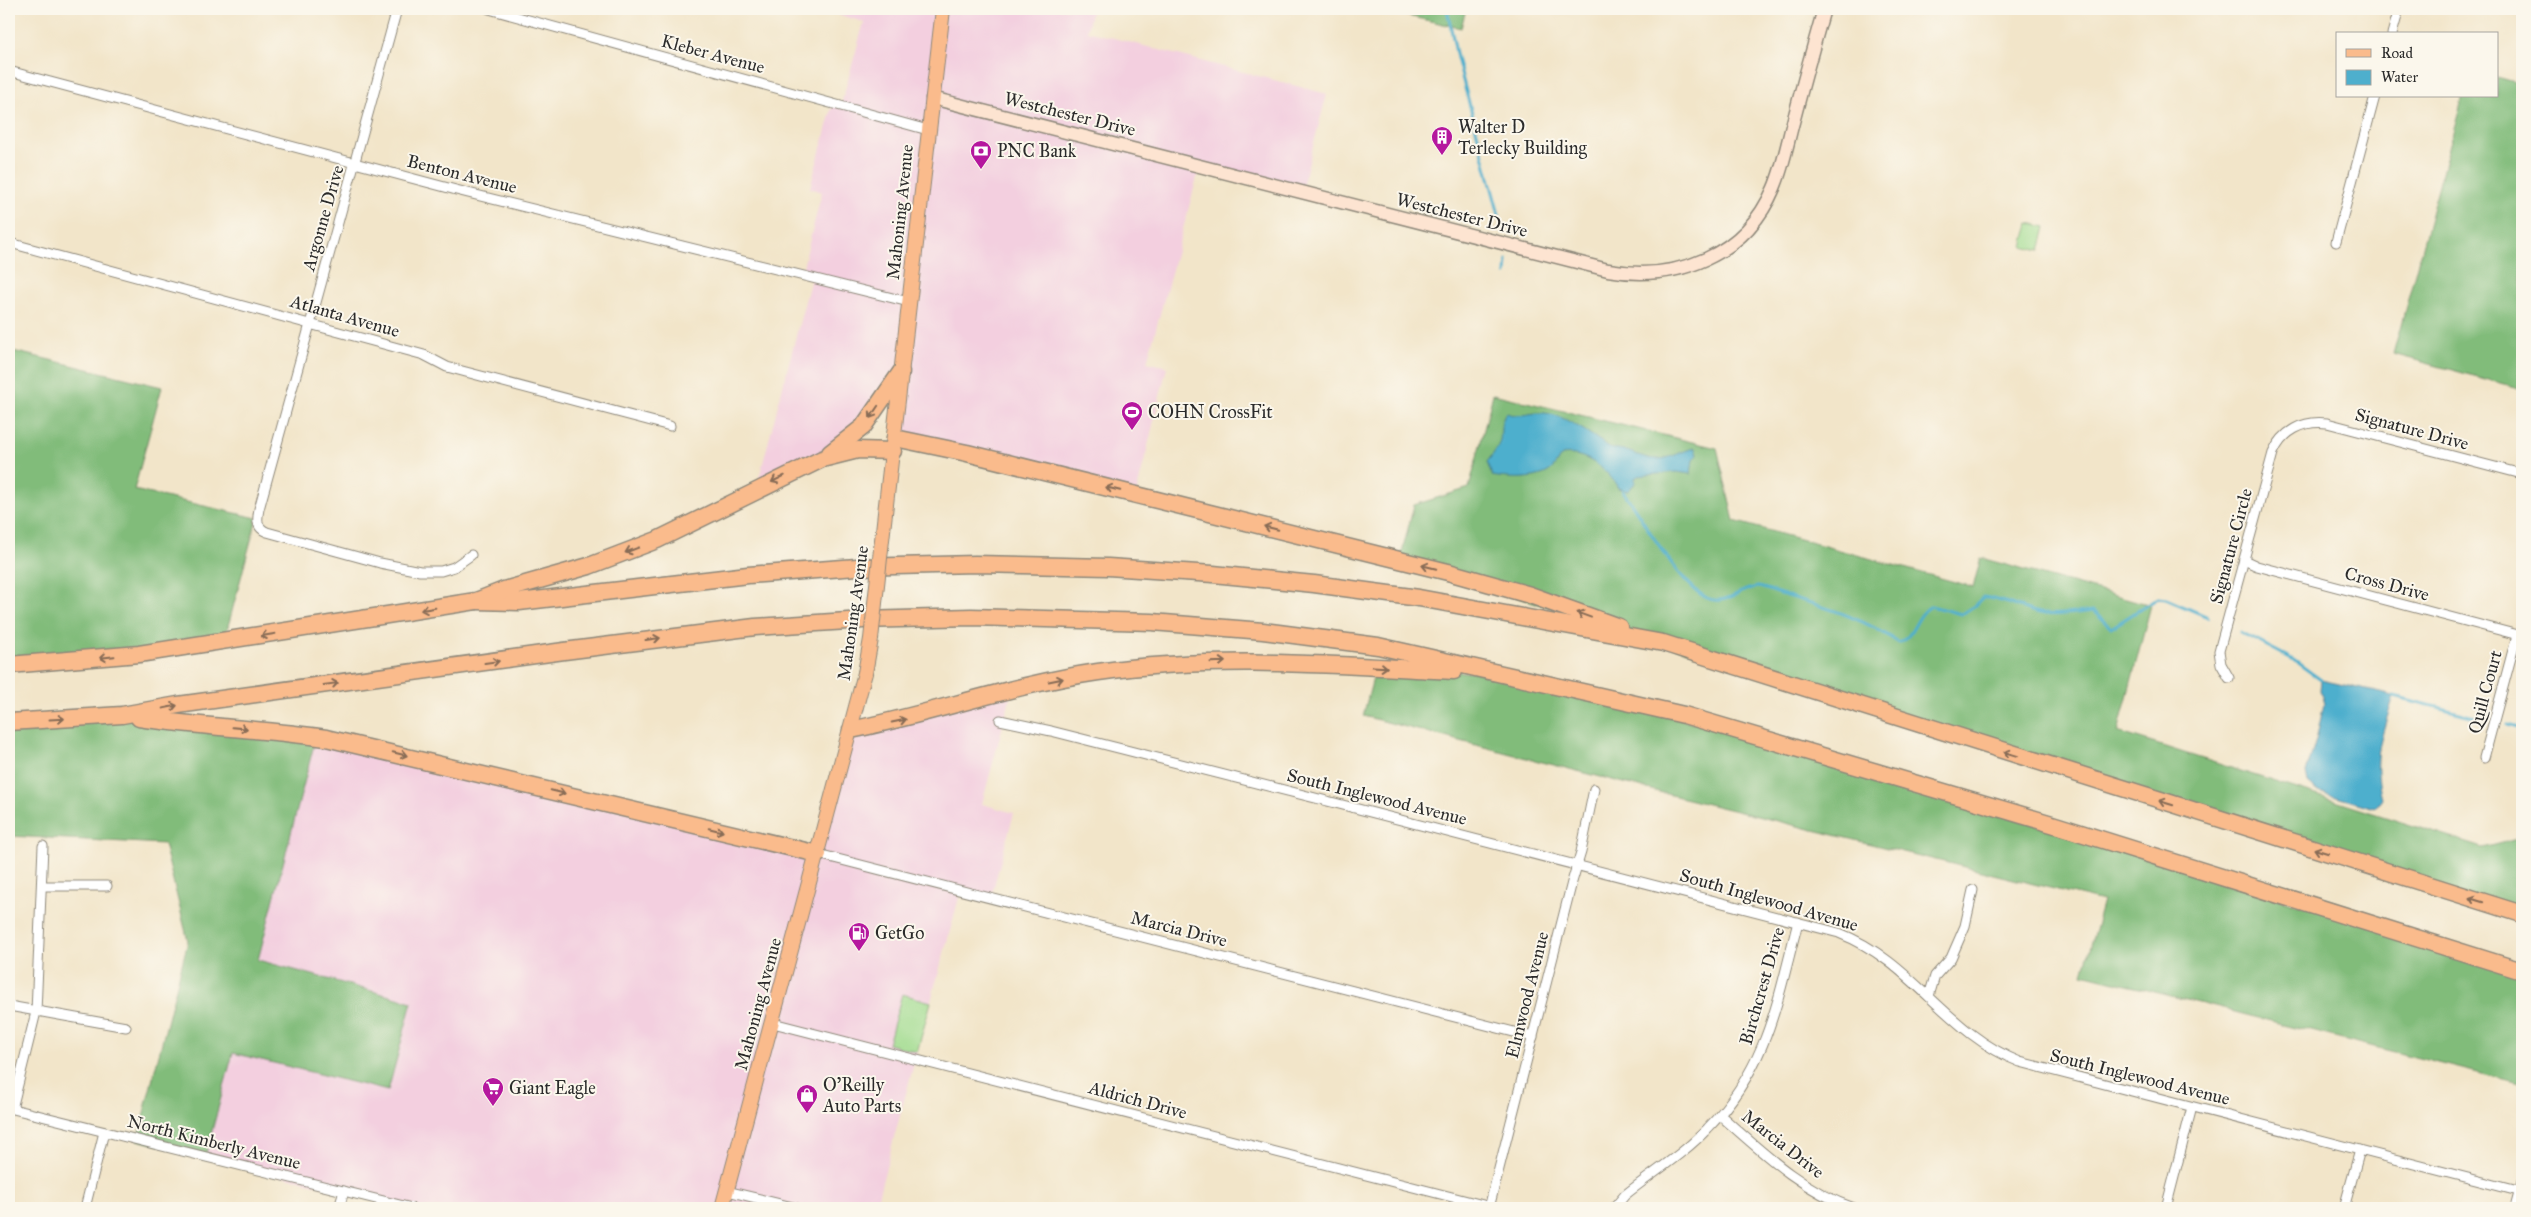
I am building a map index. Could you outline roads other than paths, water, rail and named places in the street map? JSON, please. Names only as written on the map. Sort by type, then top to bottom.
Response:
[{"type":"highway","points":[[476,601],[504,590],[589,566],[657,540],[822,459],[863,427],[901,372]]},
{"type":"highway","points":[[822,459],[858,450],[894,445],[967,453],[1448,572],[1530,595],[1663,643],[2522,914]]},
{"type":"highway","points":[[9,665],[158,651],[476,601],[519,602],[748,575],[858,567],[983,564],[1108,567],[1213,574],[1323,585],[1428,600],[1663,643]]},
{"type":"highway","points":[[9,722],[122,715],[178,705],[755,627],[903,618],[1061,618],[1263,631],[1378,646],[1602,695],[1769,738],[2522,971]]},
{"type":"highway","points":[[851,730],[910,718],[1056,680],[1145,666],[1280,662],[1499,674]]},
{"type":"highway","points":[[122,715],[182,724],[282,732],[326,738],[818,854]]},
{"type":"main road","name":"Mahoning Avenue","points":[[722,1208],[773,1023],[865,672],[871,639],[894,445],[942,9]]},
{"type":"street","name":"Argonne Drive","points":[[397,9],[257,522],[267,532],[380,563],[420,571],[441,571],[454,567],[470,555]]},
{"type":"street","name":"Kleber Avenue","points":[[489,9],[928,130]]},
{"type":"street","name":"Westchester Drive","points":[[932,98],[1608,270],[1651,274],[1682,269],[1714,255],[1737,239],[1758,216],[1778,178],[1824,9]]},
{"type":"street","points":[[2393,32],[2399,9]]},
{"type":"street","name":"Benton Avenue","points":[[9,71],[355,164],[909,302]]},
{"type":"street","points":[[2336,242],[2374,98]]},
{"type":"street","name":"Atlanta Avenue","points":[[10,243],[311,323],[424,355],[447,367],[670,426]]},
{"type":"street","name":"Signature Drive","points":[[2294,429],[2314,422],[2327,423],[2522,474]]},
{"type":"street","name":"Signature Circle","points":[[2229,678],[2218,651],[2273,453],[2280,440],[2294,429]]},
{"type":"street","name":"Cross Drive","points":[[2244,560],[2257,566],[2520,635]]},
{"type":"street","name":"Quill Court","points":[[2484,758],[2520,635]]},
{"type":"street","name":"South Inglewood Avenue","points":[[1000,720],[1051,731],[1839,933],[1867,945],[1890,961],[1972,1036],[2008,1057],[2030,1065],[2192,1107],[2521,1189]]},
{"type":"street","name":"Elmwood Avenue","points":[[1491,1208],[1577,865],[1594,789]]},
{"type":"street","points":[[11,1108],[36,1012],[43,846]]},
{"type":"street","name":"Marcia Drive","points":[[818,854],[1533,1036]]},
{"type":"street","points":[[42,886],[107,886]]},
{"type":"street","points":[[1929,996],[1935,976],[1951,958],[1964,926],[1974,890]]},
{"type":"street","name":"Birchcrest Drive","points":[[1614,1208],[1625,1195],[1697,1138],[1720,1115],[1745,1082],[1765,1044],[1798,922]]},
{"type":"street","points":[[9,1006],[126,1026]]},
{"type":"street","name":"Aldrich Drive","points":[[773,1023],[1491,1208]]},
{"type":"street","points":[[2166,1208],[2192,1107]]},
{"type":"street","name":"North Kimberly Avenue","points":[[11,1108],[412,1208]]},
{"type":"street","name":"Marcia Drive","points":[[1720,1115],[1791,1175],[1819,1192],[1854,1208]]},
{"type":"street","points":[[85,1208],[104,1132]]},
{"type":"street","points":[[2344,1208],[2360,1150]]},
{"type":"street","points":[[2515,1208],[2521,1189]]},
{"type":"street","points":[[727,1191],[797,1208]]},
{"type":"street","points":[[339,1208],[344,1192]]},
{"type":"water","points":[[1506,413],[1516,415],[1552,414],[1579,427],[1613,449],[1623,450],[1646,458],[1663,459],[1695,448],[1697,455],[1693,459],[1691,474],[1676,472],[1638,476],[1628,491],[1618,488],[1608,474],[1595,463],[1570,454],[1562,455],[1552,469],[1539,476],[1506,478],[1492,476],[1487,462],[1499,443]]},
{"type":"water","points":[[2321,680],[2394,696],[2379,747],[2378,770],[2382,799],[2375,808],[2319,792],[2308,783],[2306,773],[2324,704],[2320,690]]},
{"type":"waterway","points":[[1447,9],[1457,58],[1502,226]]},
{"type":"waterway","points":[[1506,274],[1507,260]]},
{"type":"waterway","points":[[1623,491],[1673,565],[1684,579],[1707,598],[1720,600],[1758,587],[1844,614],[1886,634],[1899,643],[1908,636],[1921,615],[1931,606],[1961,614],[1974,606],[1983,597],[2045,614],[2093,611],[2111,628],[2158,598],[2166,599],[2208,617]]},
{"type":"waterway","points":[[2240,632],[2292,659],[2321,680]]},
{"type":"waterway","points":[[2394,696],[2483,719]]},
{"type":"waterway","points":[[2507,725],[2522,729]]},
{"type":"place","name":"Walter D Terlecky Building","points":[[1442,156]]},
{"type":"place","name":"PNC Bank","points":[[981,170]]},
{"type":"place","name":"COHN CrossFit","points":[[1132,431]]},
{"type":"place","name":"GetGo","points":[[859,952]]},
{"type":"place","name":"Giant Eagle","points":[[493,1107]]},
{"type":"place","name":"O'Reilly Auto Parts","points":[[807,1114]]}]
